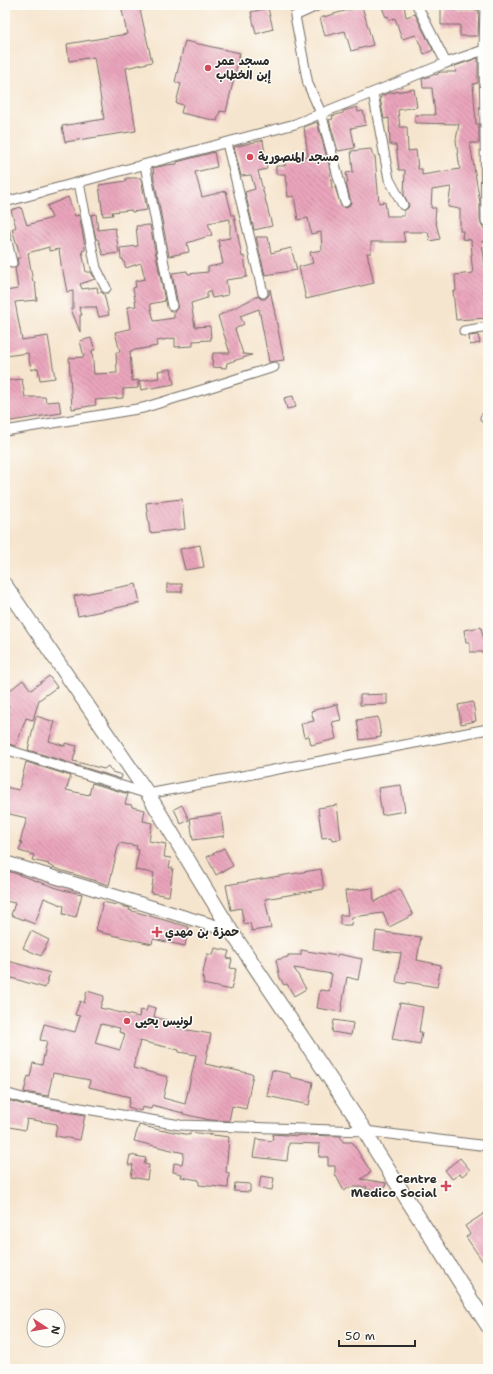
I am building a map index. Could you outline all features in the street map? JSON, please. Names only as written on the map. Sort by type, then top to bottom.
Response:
[{"type":"main road","points":[[5,585],[148,794],[231,931],[365,1131],[488,1326]]},
{"type":"street","points":[[318,5],[295,16],[308,84],[321,113],[345,202]]},
{"type":"street","points":[[417,5],[446,63]]},
{"type":"street","points":[[485,5],[486,221]]},
{"type":"street","points":[[5,202],[295,124],[446,63],[486,50]]},
{"type":"street","points":[[373,92],[389,179],[403,205]]},
{"type":"street","points":[[227,143],[263,293]]},
{"type":"street","points":[[145,165],[172,306]]},
{"type":"street","points":[[79,183],[96,268],[106,288]]},
{"type":"street","points":[[5,233],[12,263]]},
{"type":"street","points":[[464,331],[488,327]]},
{"type":"street","points":[[5,431],[143,408],[274,366]]},
{"type":"street","points":[[5,748],[148,794],[488,729]]},
{"type":"street","points":[[5,862],[231,931]]},
{"type":"street","points":[[5,1093],[22,1098],[180,1125],[365,1131],[488,1146]]},
{"type":"building","points":[[121,5],[139,5],[152,62],[126,68],[136,131],[65,142],[62,126],[104,119],[94,57],[69,61],[67,44],[127,34]]},
{"type":"building","points":[[381,5],[404,5],[406,17],[415,14],[433,50],[424,54],[416,35],[402,39],[395,18],[389,20],[388,16],[386,17]]},
{"type":"building","points":[[441,5],[454,5],[454,10],[479,10],[478,36],[460,36],[460,25],[441,25]]},
{"type":"building","points":[[362,6],[373,45],[351,51],[345,31],[325,36],[320,18]]},
{"type":"building","points":[[268,8],[273,29],[256,34],[251,12]]},
{"type":"building","name":"مسجد عمر إبن الخطاب","points":[[185,41],[240,53],[226,112],[220,111],[217,121],[181,113],[183,105],[176,103],[181,84],[175,82]]},
{"type":"building","points":[[478,58],[478,83],[473,84],[476,124],[479,124],[479,143],[470,143],[480,203],[480,221],[484,229],[487,229],[486,242],[482,241],[486,276],[488,276],[488,318],[456,320],[453,291],[456,291],[455,275],[473,273],[471,240],[462,239],[463,231],[460,231],[460,209],[448,207],[451,187],[432,190],[431,208],[436,208],[435,219],[440,239],[430,241],[428,232],[403,232],[405,242],[371,242],[371,253],[367,253],[374,283],[306,299],[299,267],[313,263],[310,252],[322,250],[321,232],[311,234],[308,218],[298,220],[294,196],[288,197],[285,174],[276,174],[276,166],[285,166],[285,160],[303,160],[303,157],[308,156],[304,127],[317,122],[329,165],[332,188],[335,187],[341,206],[347,208],[351,203],[346,183],[348,183],[346,173],[353,172],[351,151],[371,149],[373,156],[375,156],[379,203],[385,202],[387,216],[404,216],[404,211],[409,205],[404,195],[405,170],[399,170],[396,145],[390,145],[389,118],[384,119],[380,98],[381,96],[389,93],[414,89],[417,107],[398,110],[400,127],[407,127],[408,151],[416,150],[418,169],[422,169],[422,175],[460,169],[456,140],[459,124],[415,123],[415,115],[435,115],[432,88],[423,88],[422,79],[441,72],[456,72],[455,66]]},
{"type":"building","points":[[357,107],[358,112],[363,111],[366,125],[351,128],[355,148],[338,151],[329,120],[333,119],[332,116]]},
{"type":"building","points":[[263,140],[267,169],[258,171],[272,226],[254,230],[245,192],[255,189],[251,175],[241,176],[234,147]]},
{"type":"building","points":[[214,152],[217,167],[195,172],[202,197],[226,191],[232,215],[234,215],[242,257],[244,256],[247,277],[226,280],[228,295],[212,298],[210,291],[207,292],[207,298],[191,303],[195,327],[210,326],[211,340],[193,341],[193,346],[175,347],[175,338],[156,341],[157,346],[130,351],[132,381],[138,380],[138,388],[123,389],[123,398],[95,400],[96,405],[72,409],[69,358],[84,357],[80,341],[91,338],[95,350],[92,350],[94,374],[117,373],[116,352],[120,352],[115,332],[130,329],[127,307],[136,306],[133,288],[136,287],[135,281],[145,279],[141,263],[126,268],[123,259],[121,259],[120,248],[138,246],[136,226],[150,225],[165,301],[150,304],[154,321],[174,318],[174,312],[178,305],[172,273],[187,271],[188,274],[208,272],[208,267],[223,264],[218,240],[230,238],[230,219],[208,223],[212,235],[187,243],[189,252],[169,256],[153,168],[177,164],[177,162]]},
{"type":"building","points":[[126,178],[141,178],[147,210],[112,212],[113,215],[103,216],[99,185],[126,181]]},
{"type":"building","points":[[68,197],[75,216],[79,215],[84,241],[85,250],[82,251],[86,272],[91,272],[95,279],[80,284],[82,289],[97,287],[98,293],[101,292],[104,294],[109,315],[99,317],[96,307],[79,307],[82,315],[80,315],[80,332],[71,309],[73,309],[73,291],[67,292],[59,249],[49,251],[49,247],[28,253],[33,282],[35,282],[37,300],[15,302],[22,340],[48,336],[55,378],[40,380],[38,368],[31,370],[28,353],[5,356],[5,291],[18,289],[15,268],[18,264],[17,258],[21,258],[12,229],[16,227],[11,210],[21,207],[27,225],[52,218],[47,206]]},
{"type":"building","points":[[96,214],[98,230],[115,228],[119,253],[103,255],[98,239],[96,239],[91,215]]},
{"type":"building","points":[[256,237],[268,237],[271,253],[291,248],[297,270],[265,275]]},
{"type":"building","points":[[270,289],[284,360],[269,362],[259,309],[240,316],[244,324],[235,329],[243,354],[252,355],[227,363],[226,368],[212,367],[213,353],[230,353],[218,316],[258,296],[261,299],[265,299],[269,295]]},
{"type":"building","points":[[478,335],[480,343],[470,345],[469,336]]},
{"type":"building","points":[[171,369],[174,384],[141,390],[139,381],[159,378],[158,371]]},
{"type":"building","points":[[22,379],[25,397],[45,397],[46,402],[59,401],[61,413],[5,422],[5,381]]},
{"type":"building","points":[[293,396],[296,407],[287,409],[284,398]]},
{"type":"building","points":[[182,499],[185,529],[150,533],[146,503]]},
{"type":"building","points":[[200,545],[204,567],[185,570],[180,549]]},
{"type":"building","points":[[136,584],[140,603],[78,616],[74,596]]},
{"type":"building","points":[[167,584],[182,584],[182,592],[167,592]]},
{"type":"building","points":[[481,627],[484,641],[487,641],[487,652],[470,652],[470,642],[466,642],[464,630]]},
{"type":"building","points":[[49,676],[57,687],[39,700],[33,720],[26,718],[16,746],[5,743],[5,710],[9,707],[5,702],[5,694],[23,680],[31,690]]},
{"type":"building","points":[[387,694],[387,704],[360,705],[360,695]]},
{"type":"building","points":[[473,702],[476,721],[461,724],[458,705]]},
{"type":"building","points":[[337,704],[341,720],[332,722],[336,739],[311,745],[309,736],[304,737],[301,724],[314,721],[311,711]]},
{"type":"building","points":[[36,716],[55,722],[49,741],[65,746],[65,743],[77,746],[73,761],[104,769],[108,766],[112,772],[122,775],[121,779],[28,750]]},
{"type":"building","points":[[378,717],[381,737],[360,740],[357,720]]},
{"type":"building","points":[[26,762],[71,776],[66,790],[89,795],[92,783],[128,794],[125,804],[145,810],[143,821],[152,823],[149,841],[166,844],[164,857],[171,858],[169,868],[173,868],[169,896],[151,893],[154,873],[135,870],[139,850],[136,849],[137,846],[119,843],[109,885],[57,869],[48,865],[49,864],[32,860],[34,855],[19,851],[27,818],[5,813],[5,787],[19,790]]},
{"type":"building","points":[[401,785],[405,811],[382,815],[378,788]]},
{"type":"building","points":[[182,805],[189,820],[181,824],[174,809]]},
{"type":"building","points":[[337,805],[341,839],[332,840],[331,837],[322,838],[318,808]]},
{"type":"building","points":[[221,814],[224,836],[193,840],[190,818]]},
{"type":"building","points":[[224,848],[233,866],[216,875],[207,857]]},
{"type":"building","points":[[321,869],[324,889],[265,899],[271,928],[252,931],[250,923],[244,924],[241,908],[231,910],[226,885]]},
{"type":"building","points":[[5,870],[63,890],[82,894],[76,917],[63,914],[64,906],[44,898],[35,924],[11,915],[15,903],[5,901]]},
{"type":"building","points":[[373,888],[374,902],[400,889],[413,915],[389,927],[383,913],[352,917],[351,925],[340,925],[340,915],[348,915],[345,891]]},
{"type":"building","name":"حمزة بن مهدي","points":[[103,902],[130,908],[129,910],[189,927],[185,946],[153,939],[152,944],[103,933],[96,930]]},
{"type":"building","points":[[31,931],[49,940],[41,956],[23,948]]},
{"type":"building","points":[[376,931],[421,937],[417,960],[441,965],[437,987],[407,982],[406,984],[396,982],[401,953],[374,950]]},
{"type":"building","points":[[215,948],[229,951],[227,958],[232,959],[230,968],[236,969],[231,990],[203,984],[204,979],[202,978],[207,954],[213,955]]},
{"type":"building","points":[[301,950],[337,956],[338,954],[362,959],[358,980],[347,977],[341,1012],[317,1008],[320,990],[329,991],[332,974],[294,968],[306,989],[294,996],[287,984],[284,985],[280,978],[276,960],[288,957],[288,955],[301,955]]},
{"type":"building","points":[[5,960],[50,973],[45,988],[5,976]]},
{"type":"building","points":[[87,991],[104,996],[100,1008],[139,1017],[140,1010],[146,1011],[148,1006],[156,1008],[154,1017],[177,1023],[176,1028],[211,1034],[205,1064],[253,1074],[246,1109],[232,1106],[229,1121],[210,1120],[152,1105],[151,1109],[142,1107],[141,1111],[128,1107],[130,1097],[89,1087],[90,1080],[53,1073],[48,1096],[24,1092],[28,1076],[30,1077],[33,1063],[42,1065],[47,1041],[40,1040],[44,1024],[75,1032],[80,1016],[75,1015],[80,1001],[84,1003]],"holes":[[[101,1024],[120,1028],[119,1032],[125,1034],[120,1050],[95,1043]],[[140,1041],[179,1050],[179,1052],[196,1055],[185,1104],[163,1098],[168,1077],[133,1068]]]},
{"type":"building","points":[[400,1003],[423,1007],[419,1032],[422,1032],[420,1044],[392,1039]]},
{"type":"building","points":[[334,1020],[353,1023],[351,1035],[332,1032]]},
{"type":"building","points":[[272,1070],[290,1074],[290,1077],[313,1082],[309,1105],[267,1096]]},
{"type":"building","points":[[5,1099],[21,1104],[85,1115],[80,1140],[55,1136],[57,1124],[27,1119],[25,1130],[5,1126]]},
{"type":"building","points":[[139,1125],[190,1135],[190,1132],[229,1137],[226,1172],[229,1173],[228,1188],[199,1185],[199,1180],[181,1177],[182,1174],[173,1172],[174,1163],[182,1164],[184,1153],[134,1141]]},
{"type":"building","points":[[273,1134],[298,1136],[340,1136],[343,1142],[352,1142],[371,1172],[361,1179],[386,1183],[385,1187],[378,1187],[377,1191],[366,1189],[367,1187],[350,1187],[344,1191],[335,1174],[335,1166],[328,1166],[328,1157],[319,1157],[320,1144],[289,1143],[287,1161],[253,1157],[256,1139],[272,1141]]},
{"type":"building","points":[[130,1155],[146,1158],[144,1164],[149,1165],[147,1180],[131,1177],[133,1165],[128,1165]]},
{"type":"building","points":[[460,1158],[470,1170],[462,1176],[460,1174],[452,1179],[445,1170]]},
{"type":"building","points":[[261,1176],[274,1178],[272,1190],[259,1188]]},
{"type":"building","points":[[235,1183],[250,1184],[250,1192],[234,1191]]},
{"type":"building","points":[[488,1211],[488,1269],[466,1237],[470,1234],[465,1226]]},
{"type":"place","name":"مسجد عمر إبن الخطاب","points":[[208,68]]},
{"type":"place","name":"مسجد المنصورية","points":[[250,157]]},
{"type":"place","name":"حمزة بن مهدي","points":[[157,932]]},
{"type":"place","name":"لونيس يحيى","points":[[127,1021]]},
{"type":"place","name":"Centre Medico Social","points":[[446,1186]]}]
